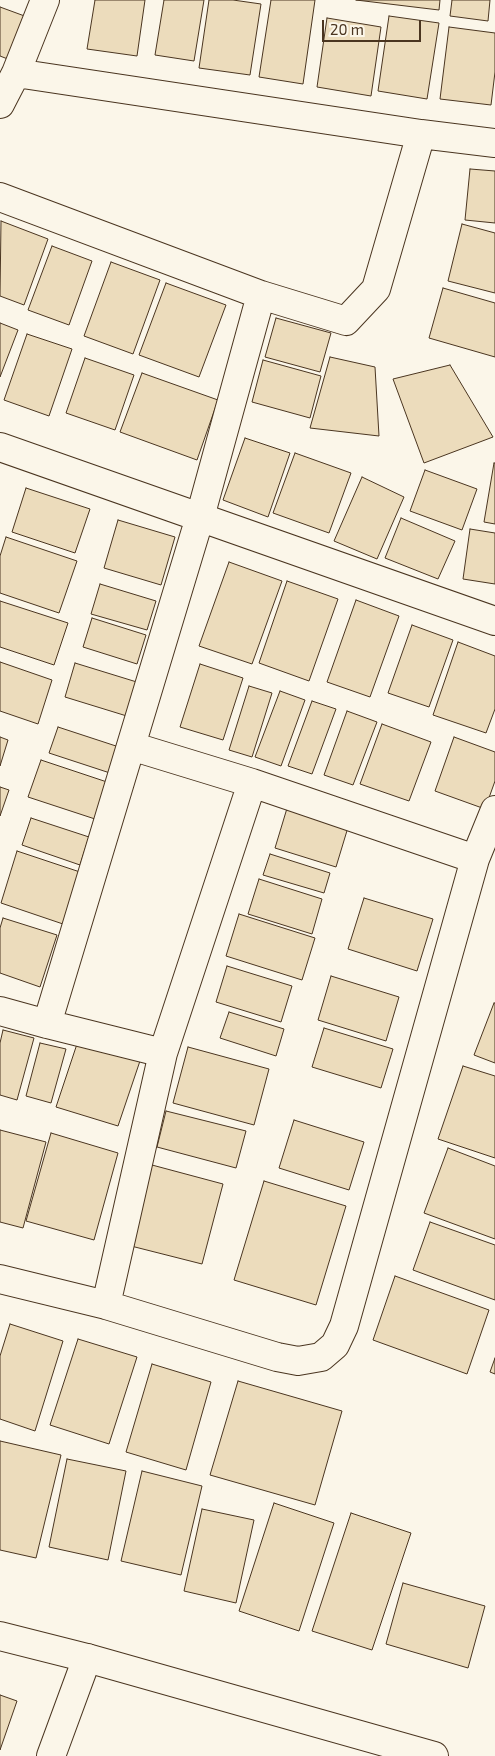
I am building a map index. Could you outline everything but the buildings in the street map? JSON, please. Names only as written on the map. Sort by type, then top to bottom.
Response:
[{"type":"street","points":[[0,104],[16,73],[45,0]]},
{"type":"street","points":[[16,73],[421,134],[495,143]]},
{"type":"street","points":[[0,197],[262,294],[346,321],[376,289],[421,134]]},
{"type":"street","points":[[47,1024],[200,517],[262,294]]},
{"type":"street","points":[[0,448],[495,621]]},
{"type":"street","points":[[131,746],[252,783],[475,859]]},
{"type":"street","points":[[106,1305],[163,1053],[252,783]]},
{"type":"street","points":[[0,1279],[106,1305],[277,1357],[298,1361],[321,1357],[335,1345],[344,1326],[475,859],[495,810]]},
{"type":"street","points":[[0,1011],[163,1053]]},
{"type":"street","points":[[0,1636],[87,1658],[434,1756]]},
{"type":"street","points":[[52,1756],[87,1658]]}]
